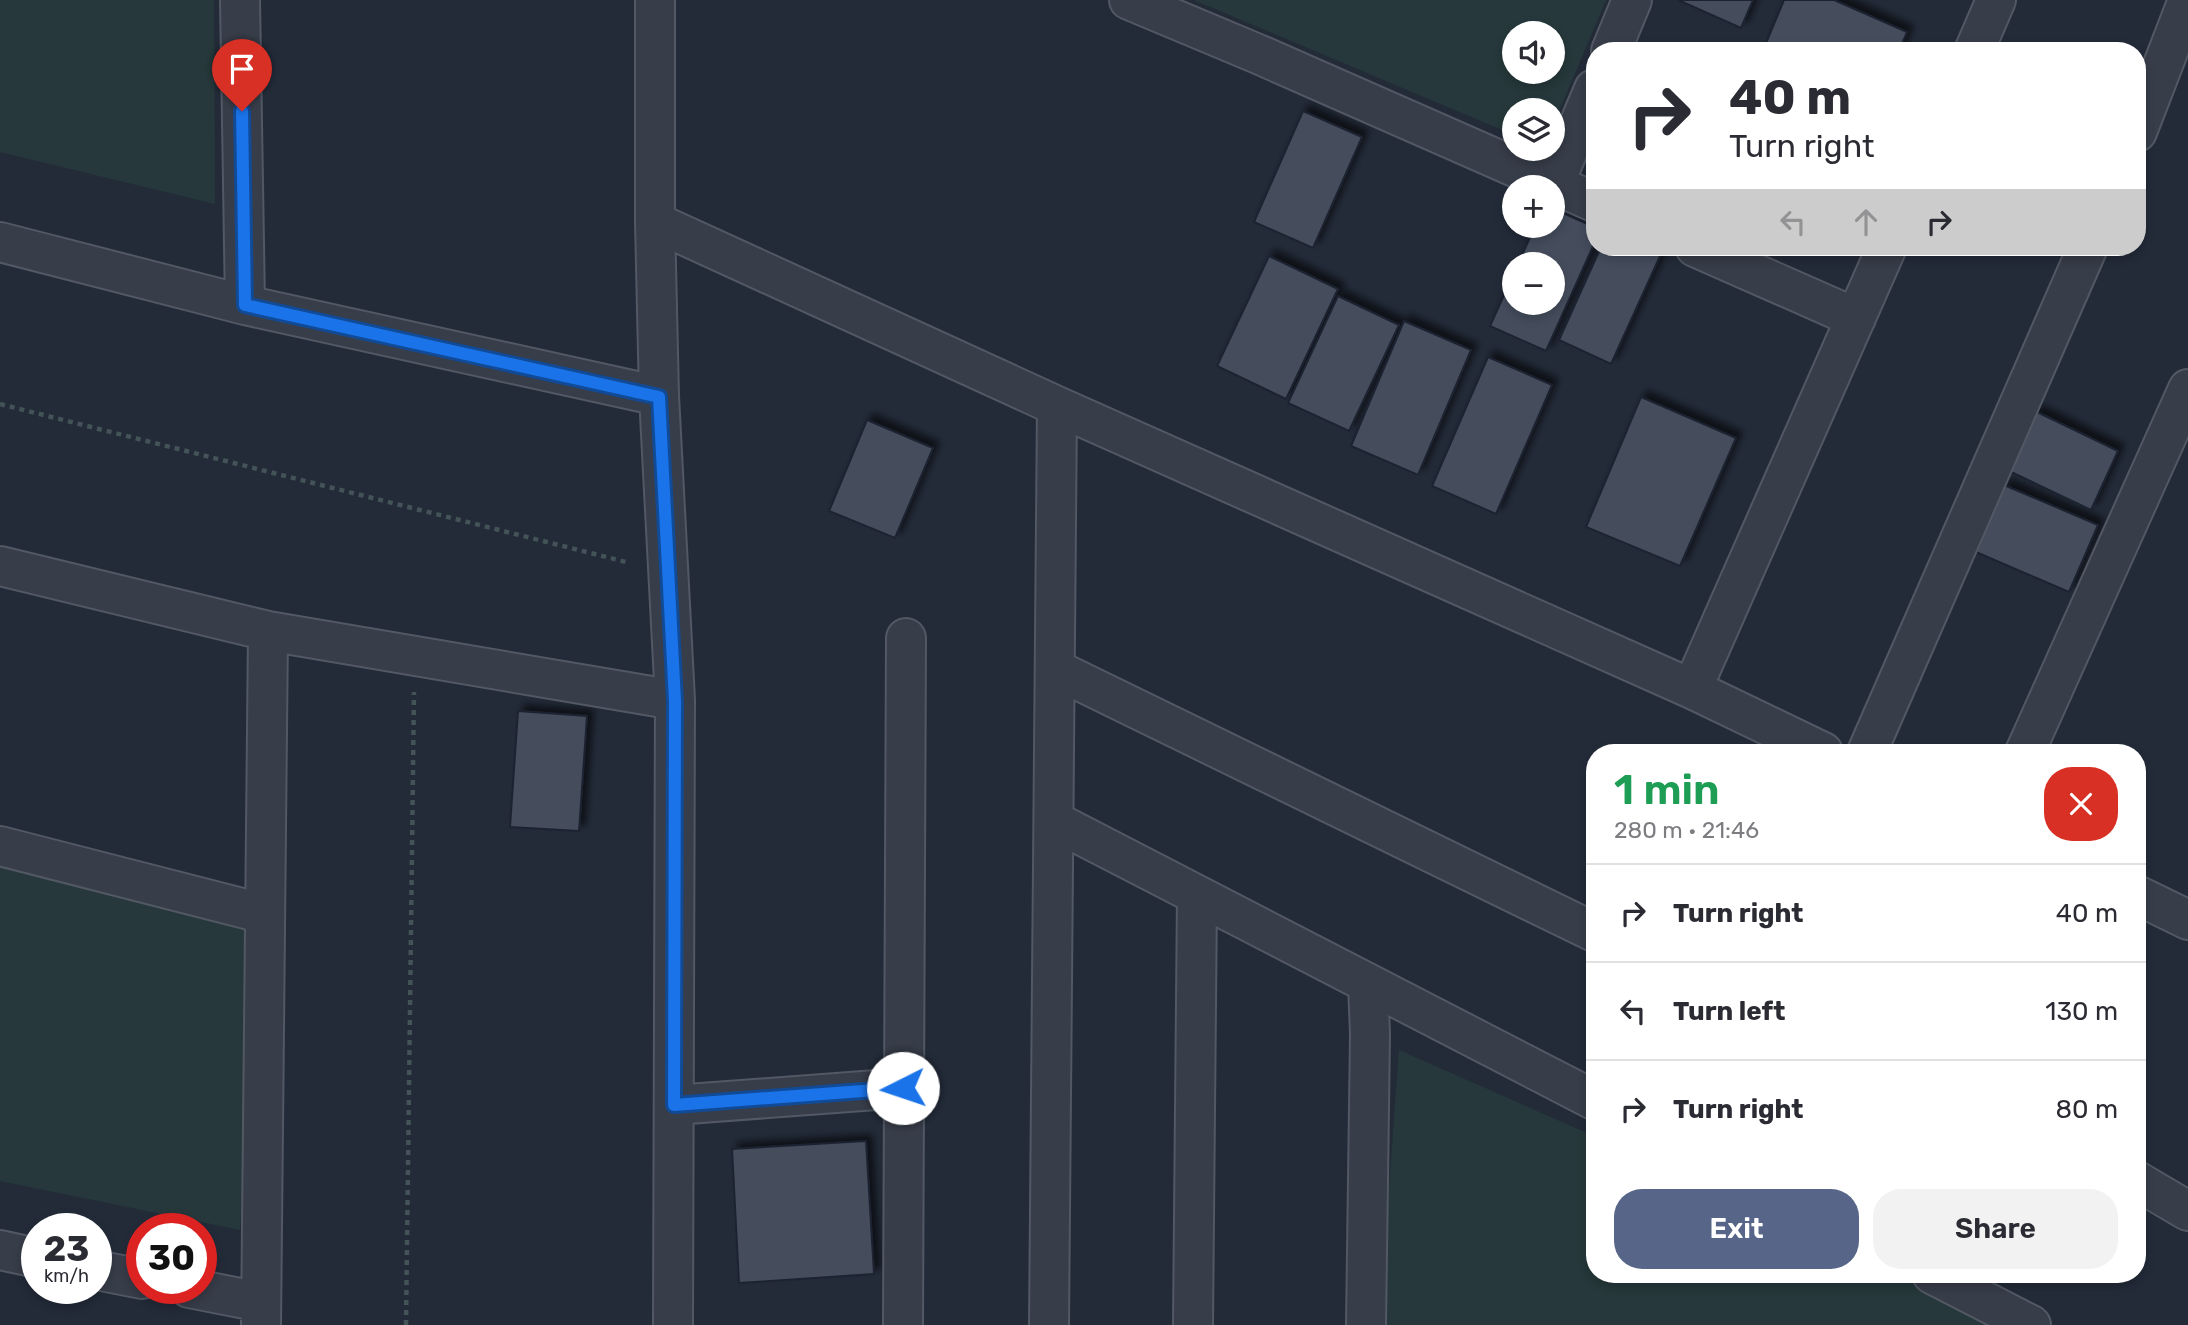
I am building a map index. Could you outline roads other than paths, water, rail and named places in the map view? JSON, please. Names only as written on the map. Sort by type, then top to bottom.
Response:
[{"type":"street","points":[[240,0],[245,305]]},
{"type":"street","points":[[655,0],[655,222],[659,397],[675,701],[673,1325]]},
{"type":"street","points":[[1129,0],[1534,175]]},
{"type":"street","points":[[1615,42],[1632,0]]},
{"type":"street","points":[[1978,42],[1996,0]]},
{"type":"street","points":[[2146,109],[2188,0]]},
{"type":"street","points":[[1558,175],[1586,108]]},
{"type":"street","points":[[1565,189],[1586,198]]},
{"type":"street","points":[[655,222],[1057,406],[1692,689],[1806,744]]},
{"type":"street","points":[[0,242],[245,305],[659,397]]},
{"type":"street","points":[[1715,256],[1856,318]]},
{"type":"street","points":[[1692,689],[1883,256]]},
{"type":"street","points":[[1871,744],[2084,256]]},
{"type":"street","points":[[2029,744],[2175,456],[2188,389]]},
{"type":"street","points":[[1049,1325],[1057,406]]},
{"type":"street","points":[[0,566],[268,631],[675,701]]},
{"type":"street","points":[[217,1298],[261,1314],[268,631]]},
{"type":"street","points":[[903,1325],[906,638]]},
{"type":"street","points":[[1055,669],[1586,928]]},
{"type":"street","points":[[1054,821],[1586,1096]]},
{"type":"street","points":[[0,846],[265,914]]},
{"type":"street","points":[[1193,1325],[1197,895]]},
{"type":"street","points":[[2146,899],[2188,920]]},
{"type":"street","points":[[1366,1325],[1370,1034],[1368,984]]},
{"type":"street","points":[[674,1105],[903,1088]]},
{"type":"street","points":[[2146,1186],[2188,1211]]},
{"type":"street","points":[[0,1250],[21,1255]]},
{"type":"street","points":[[1949,1283],[2031,1325]]}]
